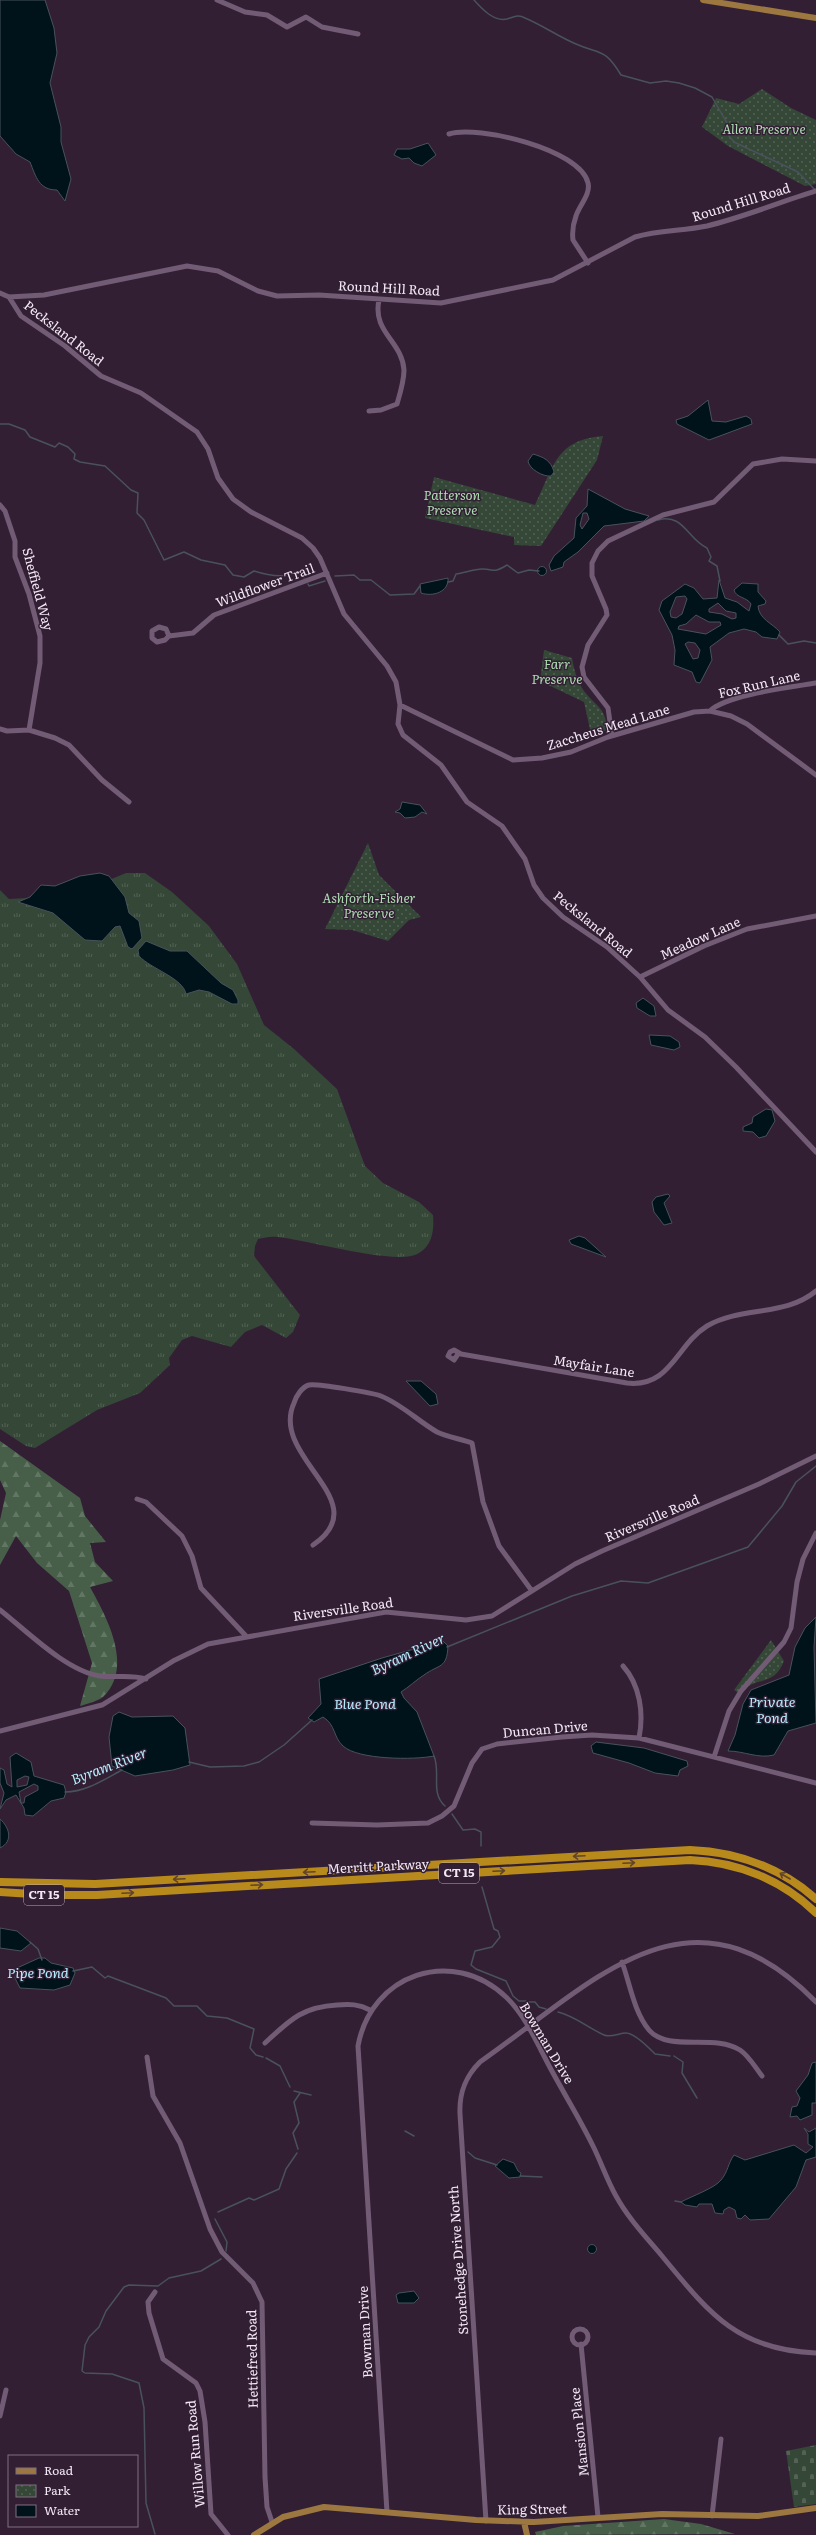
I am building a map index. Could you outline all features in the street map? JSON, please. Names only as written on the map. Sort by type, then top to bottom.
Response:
[{"type":"highway","name":"Merritt Parkway","points":[[0,1882],[87,1885],[690,1850],[723,1853],[755,1862],[789,1878],[816,1899]]},
{"type":"highway","name":"Merritt Parkway","points":[[0,1892],[56,1896],[108,1894],[690,1860],[723,1864],[754,1873],[790,1892],[816,1913]]},
{"type":"main road","points":[[703,0],[816,18]]},
{"type":"main road","name":"King Street","points":[[254,2535],[272,2522],[294,2513],[324,2507],[486,2521],[524,2522],[662,2514],[712,2516],[775,2515],[816,2508]]},
{"type":"main road","points":[[524,2522],[526,2535]]},
{"type":"street","points":[[217,0],[245,12],[267,15],[287,27],[306,17],[322,27],[358,34]]},
{"type":"street","points":[[449,134],[461,131],[481,131],[516,140],[545,149],[569,162],[581,171],[588,183],[588,192],[575,218],[573,240],[588,263]]},
{"type":"street","name":"Round Hill Road","points":[[0,293],[10,297],[44,295],[188,266],[218,271],[258,291],[277,296],[319,295],[441,303],[553,280],[635,237],[648,233],[688,230],[710,225],[815,191]]},
{"type":"street","name":"Pecksland Road","points":[[10,297],[21,316],[65,346],[101,376],[141,393],[197,432],[208,449],[218,478],[233,499],[251,512],[302,538],[320,558],[344,614],[385,663],[393,676],[400,705],[398,724],[403,735],[441,765],[467,802],[490,816],[506,830],[525,859],[534,885],[543,898],[563,917],[607,947],[640,977],[668,1010],[705,1038],[736,1066],[816,1152]]},
{"type":"street","points":[[369,411],[381,410],[397,404],[404,370],[398,350],[379,322],[376,312],[379,300]]},
{"type":"street","points":[[612,736],[608,708],[584,677],[582,667],[588,645],[607,616],[606,608],[592,576],[592,563],[598,551],[608,541],[663,515],[714,502],[753,464],[782,459],[816,461]]},
{"type":"street","name":"Sheffield Way","points":[[0,505],[5,512],[15,541],[16,558],[29,594],[40,636],[40,663],[29,730]]},
{"type":"street","name":"Wildflower Trail","points":[[168,636],[193,633],[214,615],[327,573]]},
{"type":"street","name":"Fox Run Lane","points":[[710,711],[716,705],[744,697],[816,683]]},
{"type":"street","name":"Zaccheus Mead Lane","points":[[400,705],[513,760],[542,758],[571,752],[612,736],[694,712],[710,711],[731,716],[747,724],[816,775]]},
{"type":"street","points":[[0,729],[7,732],[29,730],[55,738],[69,745],[102,780],[129,802]]},
{"type":"street","name":"Meadow Lane","points":[[640,977],[704,946],[748,929],[816,916]]},
{"type":"street","name":"Mayfair Lane","points":[[458,1354],[627,1383],[644,1384],[663,1372],[692,1338],[712,1323],[750,1313],[798,1304],[816,1291]]},
{"type":"street","points":[[313,1545],[327,1533],[333,1524],[335,1506],[297,1448],[292,1433],[290,1419],[293,1403],[302,1390],[309,1385],[320,1385],[381,1396],[439,1433],[472,1443],[482,1502],[499,1546],[532,1591]]},
{"type":"street","name":"Riversville Road","points":[[0,1731],[102,1705],[189,1652],[208,1644],[386,1612],[480,1619],[503,1610],[532,1591],[602,1551],[759,1484],[816,1456]]},
{"type":"street","points":[[137,1499],[146,1502],[182,1536],[192,1556],[201,1588],[246,1636]]},
{"type":"street","points":[[714,1757],[729,1711],[741,1691],[784,1642],[791,1628],[797,1582],[803,1559],[816,1533]]},
{"type":"street","points":[[0,1610],[70,1664],[100,1676],[121,1675],[146,1679]]},
{"type":"street","points":[[623,1666],[636,1685],[642,1724],[639,1738]]},
{"type":"street","name":"Duncan Drive","points":[[312,1823],[377,1825],[428,1823],[442,1816],[454,1806],[472,1763],[482,1750],[498,1744],[592,1735],[639,1738],[816,1783]]},
{"type":"street","name":"Stonehedge Drive North","points":[[486,2521],[460,2099],[467,2078],[473,2070],[528,2028],[622,1962],[665,1945],[694,1943],[725,1945],[740,1949],[771,1963],[794,1980],[816,2002]]},
{"type":"street","points":[[622,1962],[639,2011],[650,2031],[670,2041],[712,2042],[731,2046],[748,2057],[762,2076]]},
{"type":"street","name":"Bowman Drive","points":[[387,2512],[358,2058],[360,2034],[370,2010],[386,1992],[406,1979],[432,1972],[446,1971],[473,1976],[496,1989],[507,1998],[528,2028],[584,2129],[616,2196],[636,2224],[698,2299],[724,2323],[751,2340],[783,2350],[816,2353]]},
{"type":"street","points":[[265,2043],[292,2018],[312,2008],[348,2004],[363,2006],[370,2010]]},
{"type":"street","name":"Hettiefred Road","points":[[147,2057],[153,2096],[180,2143],[210,2229],[222,2252],[253,2283],[262,2302],[265,2477],[267,2507],[272,2522]]},
{"type":"street","name":"Willow Run Road","points":[[155,2292],[148,2302],[149,2313],[163,2360],[196,2383],[200,2391],[205,2422],[211,2514],[228,2535]]},
{"type":"street","name":"Mansion Place","points":[[581,2344],[598,2517]]},
{"type":"street","points":[[0,2416],[6,2390]]},
{"type":"street","points":[[712,2516],[721,2439]]},
{"type":"green space","name":"Allen Preserve","points":[[762,89],[791,108],[816,120],[816,184],[805,186],[728,146],[702,127],[716,98],[739,104]]},
{"type":"green space","name":"Patterson Preserve","points":[[603,436],[597,460],[541,546],[514,545],[514,537],[425,518],[434,477],[535,505],[552,468],[565,450],[575,443]]},
{"type":"green space","name":"Farr Preserve","points":[[544,650],[572,658],[579,683],[605,716],[607,730],[591,734],[584,702],[540,681]]},
{"type":"green space","name":"Ashforth-Fisher Preserve","points":[[368,843],[379,875],[421,917],[409,920],[388,941],[352,930],[325,929]]},
{"type":"green space","points":[[126,873],[145,873],[172,892],[209,926],[237,964],[264,1025],[294,1049],[337,1089],[365,1166],[383,1183],[419,1202],[433,1215],[433,1231],[430,1241],[424,1250],[408,1256],[392,1257],[372,1255],[277,1237],[258,1239],[255,1246],[254,1256],[300,1315],[293,1332],[286,1338],[262,1325],[245,1332],[231,1347],[192,1336],[182,1340],[169,1358],[170,1365],[140,1393],[97,1410],[35,1448],[26,1446],[0,1429],[0,890],[9,899],[54,895],[98,884]]},
{"type":"green space","points":[[0,1441],[80,1498],[85,1516],[106,1542],[90,1543],[95,1562],[113,1581],[90,1587],[110,1628],[117,1657],[116,1672],[112,1685],[103,1697],[98,1700],[80,1706],[92,1663],[69,1591],[37,1563],[16,1536],[0,1565],[0,1520],[6,1493],[0,1480]]},
{"type":"green space","points":[[771,1640],[784,1661],[780,1669],[775,1675],[751,1685],[740,1694],[734,1690]]},
{"type":"green space","points":[[816,2445],[816,2504],[794,2507],[786,2451]]},
{"type":"green space","points":[[664,2519],[701,2524],[735,2534],[536,2535],[535,2532],[563,2526]]},
{"type":"water","points":[[0,0],[45,0],[54,28],[57,53],[50,83],[61,127],[61,142],[71,179],[65,201],[57,190],[46,188],[39,182],[30,162],[16,154],[0,136]]},
{"type":"water","points":[[428,143],[436,155],[422,166],[414,163],[409,158],[402,159],[394,155],[397,149],[410,149]]},
{"type":"water","points":[[708,400],[712,421],[726,422],[746,416],[751,419],[752,424],[709,440],[677,424],[676,420],[688,416]]},
{"type":"water","points":[[533,454],[549,462],[554,472],[551,476],[540,474],[531,467],[528,461]]},
{"type":"water","points":[[588,489],[625,509],[649,516],[644,521],[604,526],[578,552],[564,562],[563,567],[551,571],[549,565],[554,556],[574,538],[576,518],[587,506]],"holes":[[[583,513],[587,513],[589,519],[582,529],[580,525]]]},
{"type":"water","points":[[542,566],[547,571],[542,576],[537,571]]},
{"type":"water","points":[[448,578],[448,583],[443,590],[435,594],[421,593],[420,584]]},
{"type":"water","points":[[719,580],[725,598],[737,602],[749,611],[751,604],[747,600],[737,595],[734,590],[742,583],[758,584],[758,592],[766,601],[765,604],[758,606],[759,610],[763,618],[780,632],[777,639],[762,637],[756,632],[744,629],[729,633],[710,647],[712,660],[700,683],[696,682],[692,672],[674,665],[675,650],[672,635],[659,610],[662,601],[685,584],[694,588],[703,599],[717,598]],"holes":[[[685,596],[687,599],[682,614],[676,618],[671,617],[670,612],[676,597]],[[718,603],[726,611],[736,613],[736,618],[732,619],[722,614],[709,612],[709,609]],[[696,615],[709,622],[720,622],[721,625],[706,634],[678,629],[679,626],[686,624]],[[688,642],[695,643],[700,650],[698,658],[693,659],[685,644]]]},
{"type":"water","points":[[402,802],[420,805],[427,814],[422,812],[415,817],[405,818],[400,813],[395,812],[400,809]]},
{"type":"water","points":[[100,873],[109,876],[125,897],[129,913],[139,921],[142,938],[132,949],[128,947],[120,926],[115,927],[102,941],[85,940],[53,913],[18,902],[30,897],[41,885],[55,886],[80,876]]},
{"type":"water","points":[[146,941],[170,951],[187,951],[221,983],[233,990],[238,1000],[238,1004],[232,1004],[209,992],[199,990],[186,994],[184,988],[173,978],[144,961],[139,956],[138,950]]},
{"type":"water","points":[[643,998],[654,1006],[656,1016],[650,1016],[637,1008],[636,1003]]},
{"type":"water","points":[[649,1035],[670,1036],[679,1042],[680,1047],[674,1050],[651,1045]]},
{"type":"water","points":[[766,1109],[772,1110],[775,1121],[766,1136],[759,1138],[753,1132],[743,1131],[743,1127],[752,1123],[753,1117]]},
{"type":"water","points":[[668,1194],[670,1196],[664,1203],[672,1223],[664,1225],[654,1212],[652,1202],[656,1197]]},
{"type":"water","points":[[579,1236],[585,1238],[606,1257],[571,1244],[569,1240]]},
{"type":"water","points":[[406,1381],[421,1381],[436,1394],[438,1404],[430,1406]]},
{"type":"water","name":"Private Pond","points":[[816,1617],[814,1647],[816,1723],[788,1731],[774,1755],[762,1756],[728,1751],[735,1735],[743,1704],[751,1690],[789,1675],[795,1647],[805,1628]]},
{"type":"water","name":"Blue Pond","points":[[443,1641],[448,1646],[446,1659],[444,1662],[401,1692],[404,1698],[417,1712],[434,1756],[387,1758],[350,1751],[337,1739],[327,1720],[323,1717],[314,1722],[308,1718],[321,1704],[319,1679],[382,1658]]},
{"type":"water","points":[[119,1712],[132,1717],[173,1716],[185,1728],[190,1765],[173,1770],[135,1776],[112,1766],[109,1737],[113,1716]]},
{"type":"water","points":[[596,1742],[644,1748],[687,1761],[688,1766],[680,1770],[678,1776],[655,1773],[629,1763],[593,1753],[591,1746]]},
{"type":"water","points":[[16,1753],[31,1762],[34,1776],[64,1785],[66,1792],[64,1798],[51,1801],[33,1816],[25,1815],[24,1808],[16,1795],[6,1800],[0,1809],[4,1793],[0,1783],[0,1768],[4,1770],[7,1784],[12,1787],[10,1757]],"holes":[[[25,1776],[29,1777],[27,1785],[17,1787],[17,1780]],[[34,1784],[38,1786],[38,1790],[25,1797],[24,1803],[21,1803],[19,1792]]]},
{"type":"water","points":[[0,1819],[8,1830],[9,1838],[0,1848]]},
{"type":"water","points":[[0,1928],[17,1931],[31,1943],[21,1951],[0,1948]]},
{"type":"water","name":"Pipe Pond","points":[[39,1958],[45,1958],[51,1963],[73,1968],[75,1973],[70,1985],[54,1990],[20,1988],[15,1978],[17,1968]]},
{"type":"water","points":[[816,2062],[816,2103],[812,2103],[812,2115],[800,2120],[797,2116],[790,2117],[792,2107],[797,2106],[800,2098],[796,2091],[808,2075],[812,2063]]},
{"type":"water","points":[[804,2128],[809,2132],[816,2128],[816,2157],[806,2160],[796,2187],[769,2219],[750,2220],[745,2215],[741,2219],[737,2218],[735,2210],[729,2207],[724,2210],[723,2214],[715,2213],[712,2204],[699,2204],[697,2207],[685,2205],[681,2202],[709,2189],[718,2183],[725,2174],[734,2155],[745,2160],[794,2145],[806,2153],[813,2147],[808,2144],[808,2134]]},
{"type":"water","points":[[503,2159],[514,2163],[518,2171],[521,2173],[520,2177],[509,2178],[495,2166]]},
{"type":"water","points":[[592,2244],[597,2249],[592,2254],[587,2249]]},
{"type":"water","points":[[414,2291],[419,2298],[414,2303],[398,2303],[396,2295],[399,2293]]},
{"type":"waterway","points":[[474,0],[485,11],[497,19],[507,19],[516,16],[523,17],[570,41],[606,56],[611,60],[621,75],[650,83],[666,81],[679,83],[695,88],[712,97],[727,123],[729,136],[734,142],[798,172],[815,190]]},
{"type":"waterway","points":[[0,424],[9,424],[25,430],[30,437],[55,447],[59,443],[68,447],[75,454],[74,459],[80,462],[105,466],[131,490],[138,493],[137,513],[144,520],[164,560],[184,552],[201,560],[225,565],[233,575],[244,577],[254,571],[268,575],[281,576],[303,572],[304,578]]},
{"type":"waterway","points":[[658,520],[667,519],[680,523],[700,544],[707,548],[711,557],[709,561],[717,566],[720,581]]},
{"type":"waterway","points":[[448,582],[453,581],[456,574],[479,569],[496,570],[507,565],[518,573],[529,570],[539,571]]},
{"type":"waterway","points":[[335,576],[354,575],[360,580],[371,580],[390,595],[414,594],[420,586]]},
{"type":"waterway","points":[[308,584],[309,586],[325,581]]},
{"type":"waterway","points":[[779,635],[788,644],[804,641],[816,643]]},
{"type":"waterway","name":"Byram River","points":[[447,1647],[572,1596],[621,1581],[648,1583],[748,1547],[782,1506],[796,1482],[816,1466]]},
{"type":"waterway","name":"Byram River","points":[[189,1762],[210,1767],[244,1766],[259,1762],[284,1745],[312,1720]]},
{"type":"waterway","points":[[434,1756],[437,1769],[438,1795],[445,1806]]},
{"type":"waterway","name":"Byram River","points":[[65,1792],[80,1790],[88,1787],[122,1770]]},
{"type":"waterway","points":[[452,1814],[463,1830],[475,1829],[481,1832],[481,1846]]},
{"type":"waterway","points":[[482,1887],[494,1929],[498,1931],[500,1937],[492,1947],[475,1951],[471,1965],[476,1969],[506,1981],[513,1996],[519,2001],[526,2001]]},
{"type":"waterway","points":[[30,1942],[38,1949],[42,1960]]},
{"type":"waterway","points":[[73,1971],[92,1967],[105,1978],[108,1976],[166,1998],[174,2006],[197,2006],[207,2016],[227,2018],[254,2029],[250,2048],[256,2055],[263,2057]]},
{"type":"waterway","points":[[529,2002],[535,2002],[539,2007],[546,2009]]},
{"type":"waterway","points":[[558,2012],[570,2016],[607,2036],[623,2033],[633,2035],[642,2041],[655,2054],[670,2056]]},
{"type":"waterway","points":[[674,2056],[683,2062],[682,2073],[697,2098]]},
{"type":"waterway","points":[[266,2058],[280,2066],[290,2087]]},
{"type":"waterway","points":[[294,2091],[311,2095]]},
{"type":"waterway","points":[[298,2149],[293,2133],[299,2123],[294,2102],[300,2093]]},
{"type":"waterway","points":[[405,2131],[414,2136]]},
{"type":"waterway","points":[[468,2152],[475,2158],[497,2165]]},
{"type":"waterway","points":[[218,2212],[249,2198],[254,2200],[279,2189],[286,2169],[297,2153]]},
{"type":"waterway","points":[[520,2176],[542,2177]]},
{"type":"waterway","points":[[675,2201],[681,2202]]},
{"type":"waterway","points":[[215,2219],[227,2242],[226,2251]]},
{"type":"waterway","points":[[155,2534],[146,2503],[144,2408],[139,2383],[112,2374],[85,2373],[82,2371],[85,2345],[89,2337],[99,2327],[106,2311],[124,2287],[129,2285],[158,2286],[169,2278],[201,2271],[221,2259]]}]
